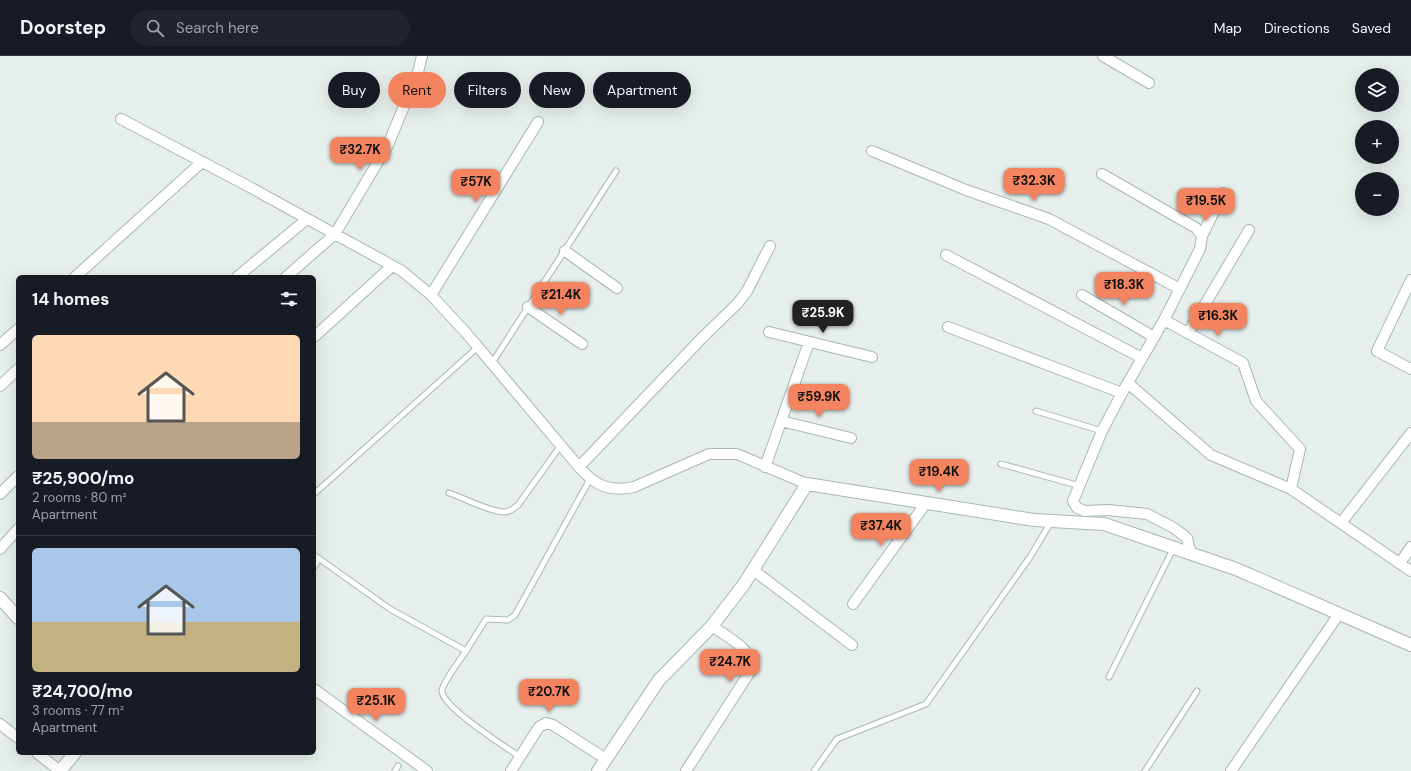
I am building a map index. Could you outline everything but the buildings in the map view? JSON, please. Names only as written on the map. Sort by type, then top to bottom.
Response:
[{"type":"street","points":[[288,275],[335,234],[388,145],[418,72],[422,56]]},
{"type":"street","points":[[1103,56],[1149,82]]},
{"type":"street","points":[[121,119],[402,271],[432,295],[492,363],[579,467],[590,479],[598,484],[612,488],[624,489],[634,487],[709,454],[738,454],[764,467],[807,484],[1034,520],[1104,524],[1236,569],[1411,645]]},
{"type":"street","points":[[432,295],[538,122]]},
{"type":"street","points":[[872,151],[966,190],[1049,219],[1180,289]]},
{"type":"street","points":[[77,275],[202,162]]},
{"type":"street","points":[[1102,174],[1196,228],[1202,236]]},
{"type":"street","points":[[1191,554],[1187,538],[1174,528],[1147,514],[1108,510],[1085,511],[1077,508],[1073,501],[1102,431],[1180,289],[1200,249],[1202,236],[1223,193]]},
{"type":"street","points":[[239,275],[307,219]]},
{"type":"street","points":[[1188,333],[1249,230]]},
{"type":"street","points":[[579,467],[702,338],[738,303],[747,291],[770,246]]},
{"type":"street","points":[[565,251],[617,288]]},
{"type":"street","points":[[946,255],[1142,358]]},
{"type":"street","points":[[316,335],[392,266]]},
{"type":"street","points":[[1411,280],[1377,351],[1411,369]]},
{"type":"street","points":[[1082,295],[1154,337]]},
{"type":"street","points":[[528,307],[582,344]]},
{"type":"street","points":[[1164,320],[1243,363],[1256,401],[1300,449],[1291,489]]},
{"type":"street","points":[[948,327],[1122,393]]},
{"type":"street","points":[[0,345],[16,331]]},
{"type":"street","points":[[769,332],[872,357]]},
{"type":"street","points":[[764,467],[809,342]]},
{"type":"street","points":[[0,386],[16,371]]},
{"type":"street","points":[[1128,383],[1211,455],[1291,489],[1411,571]]},
{"type":"street","points":[[781,420],[852,438]]},
{"type":"street","points":[[1342,523],[1411,433]]},
{"type":"street","points":[[0,494],[16,478]]},
{"type":"street","points":[[598,771],[659,680],[712,626],[753,570],[807,484]]},
{"type":"street","points":[[853,604],[926,503]]},
{"type":"street","points":[[0,549],[16,531]]},
{"type":"street","points":[[1400,563],[1411,546]]},
{"type":"street","points":[[753,570],[852,644]]},
{"type":"street","points":[[0,598],[16,616]]},
{"type":"street","points":[[1231,771],[1340,614]]},
{"type":"street","points":[[686,771],[753,667],[752,658],[746,650],[712,626]]},
{"type":"street","points":[[316,690],[427,771]]},
{"type":"street","points":[[511,771],[539,728],[546,723],[553,725],[606,759]]},
{"type":"street","points":[[0,724],[16,736]]},
{"type":"street","points":[[40,755],[60,771],[74,755]]},
{"type":"lane","points":[[492,363],[616,171]]},
{"type":"lane","points":[[316,492],[478,347]]},
{"type":"lane","points":[[1036,411],[1102,431]]},
{"type":"lane","points":[[448,493],[494,510],[503,512],[511,510],[518,506],[560,445]]},
{"type":"lane","points":[[1001,464],[1080,486]]},
{"type":"lane","points":[[520,757],[456,711],[442,696],[442,688],[486,619],[508,620],[515,615],[590,479]]},
{"type":"lane","points":[[814,771],[837,739],[926,704],[1030,557],[1051,521]]},
{"type":"lane","points":[[1109,677],[1173,548]]},
{"type":"lane","points":[[316,557],[390,609],[466,651]]},
{"type":"lane","points":[[316,564],[319,559]]},
{"type":"lane","points":[[1145,771],[1197,692]]}]
